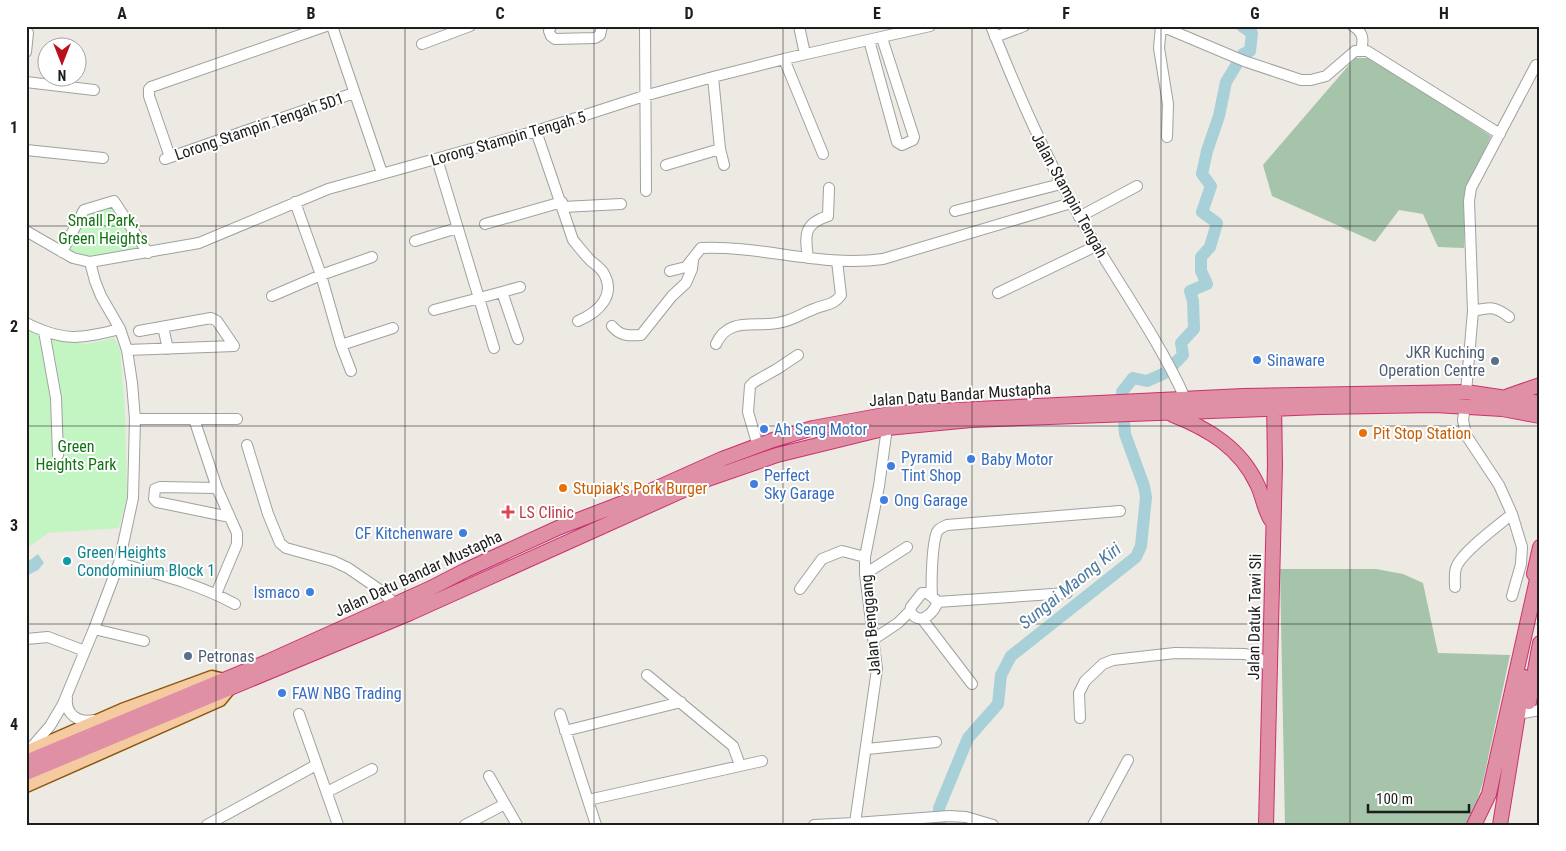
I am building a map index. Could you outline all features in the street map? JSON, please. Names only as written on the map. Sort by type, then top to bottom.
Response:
[{"type":"highway","points":[[1505,397],[1540,384]]},
{"type":"highway","points":[[1274,402],[1466,392],[1505,397],[1539,413]]},
{"type":"highway","points":[[1243,396],[1252,404],[1252,410]]},
{"type":"highway","name":"Jalan Datu Bandar Mustapha","points":[[28,762],[410,613],[717,476],[777,455],[887,428],[1124,409],[1185,398],[1243,396],[1274,402]]},
{"type":"highway","points":[[1274,402],[1465,406],[1539,413]]},
{"type":"highway","name":"Jalan Datu Bandar Mustapha","points":[[226,684],[560,527],[628,501],[722,459],[813,428],[895,413],[1124,409],[1166,413],[1252,410],[1274,402]]},
{"type":"highway","name":"Jalan Datuk Tawi Sli","points":[[1266,825],[1274,402]]},
{"type":"highway","points":[[1166,413],[1210,432],[1230,447],[1251,472],[1266,512],[1273,523]]},
{"type":"highway","points":[[1512,720],[1505,702],[1540,546]]},
{"type":"highway","points":[[1500,825],[1512,720],[1540,566]]},
{"type":"highway","points":[[1474,825],[1489,794],[1512,720],[1540,594]]},
{"type":"highway","points":[[1512,720],[1530,699],[1540,643]]},
{"type":"main road","points":[[517,547],[536,543],[540,545],[544,552]]},
{"type":"main road","points":[[26,786],[220,700],[226,684],[212,677],[106,717],[28,762]]},
{"type":"street","name":"Lorong Stampin Tengah 5D1","points":[[326,26],[150,87],[149,96],[167,158],[354,93]]},
{"type":"street","points":[[332,26],[382,173]]},
{"type":"street","points":[[422,44],[470,26]]},
{"type":"street","points":[[551,26],[550,36],[555,39],[595,38],[600,35],[602,26]]},
{"type":"street","points":[[645,26],[646,191]]},
{"type":"street","points":[[799,26],[805,54]]},
{"type":"street","name":"Lorong Stampin Tengah 5","points":[[90,262],[199,243],[328,189],[536,131],[644,96],[713,77],[784,58],[930,26]]},
{"type":"street","name":"Jalan Stampin Tengah","points":[[991,26],[1028,118],[1061,184],[1096,246],[1164,356],[1185,398]]},
{"type":"street","points":[[995,36],[1024,26]]},
{"type":"street","points":[[1167,137],[1168,104],[1159,48],[1161,26],[1244,61],[1291,77],[1311,80],[1326,76],[1355,51],[1361,50],[1376,56],[1500,134]]},
{"type":"street","points":[[1353,26],[1360,32],[1363,38],[1361,50]]},
{"type":"street","points":[[26,52],[28,33]]},
{"type":"street","points":[[869,40],[897,142],[902,144],[914,140],[914,137],[882,38]]},
{"type":"street","points":[[784,58],[823,154]]},
{"type":"street","points":[[1466,392],[1472,311],[1469,201],[1471,188],[1536,65]]},
{"type":"street","points":[[713,77],[720,149],[724,165]]},
{"type":"street","points":[[26,82],[94,90]]},
{"type":"street","points":[[536,131],[573,240],[602,271],[607,282],[608,292],[604,304],[595,312],[578,321]]},
{"type":"street","points":[[666,165],[720,149]]},
{"type":"street","points":[[26,150],[103,158]]},
{"type":"street","points":[[437,159],[494,348]]},
{"type":"street","points":[[955,211],[1061,184]]},
{"type":"street","points":[[1079,217],[1137,186]]},
{"type":"street","points":[[808,258],[805,236],[809,227],[828,216],[829,188]]},
{"type":"street","points":[[62,252],[84,210],[114,201],[148,253]]},
{"type":"street","points":[[296,202],[351,371]]},
{"type":"street","points":[[670,271],[686,268],[693,256],[701,248],[710,247],[837,261],[884,259],[1071,203]]},
{"type":"street","points":[[485,224],[562,205],[621,204]]},
{"type":"street","points":[[415,241],[457,228]]},
{"type":"street","points":[[26,231],[73,258],[90,262],[101,296],[120,329],[127,350],[135,418],[133,498],[119,563],[67,694],[28,762]]},
{"type":"street","points":[[998,293],[1096,246]]},
{"type":"street","points":[[612,326],[617,333],[628,336],[641,335],[672,296],[686,283],[692,269],[693,256]]},
{"type":"street","points":[[272,296],[321,275],[372,257]]},
{"type":"street","points":[[716,344],[721,334],[734,325],[764,325],[783,322],[815,308],[836,302],[841,295],[837,261]]},
{"type":"street","points":[[434,310],[520,287]]},
{"type":"street","points":[[502,292],[518,339]]},
{"type":"street","points":[[1472,311],[1488,308],[1498,309],[1509,317]]},
{"type":"street","points":[[127,350],[233,347],[234,344],[215,319],[139,331]]},
{"type":"street","points":[[26,323],[44,332],[66,337],[82,337],[120,329]]},
{"type":"street","points":[[163,327],[168,349]]},
{"type":"street","points":[[341,345],[393,328]]},
{"type":"street","points":[[44,332],[56,398],[58,455]]},
{"type":"street","points":[[758,446],[748,412],[750,386],[798,355]]},
{"type":"street","points":[[1465,406],[1462,420],[1466,434],[1499,485],[1512,514],[1522,547],[1521,564],[1512,596]]},
{"type":"street","points":[[135,418],[237,419]]},
{"type":"street","points":[[194,419],[217,488],[237,533],[238,544],[216,594]]},
{"type":"street","name":"Jalan Benggang","points":[[855,823],[876,679],[874,639],[865,574],[865,557],[879,486],[887,428]]},
{"type":"street","points":[[247,444],[268,514],[280,543],[286,548],[333,561],[348,568],[380,590],[395,604]]},
{"type":"street","points":[[217,488],[160,487],[155,489],[154,499],[157,502],[230,517]]},
{"type":"street","points":[[874,639],[898,623],[936,607],[930,597],[931,578],[936,535],[942,527],[946,525],[1120,512]]},
{"type":"street","points":[[1455,587],[1458,563],[1474,546],[1512,514]]},
{"type":"street","points":[[865,574],[907,547]]},
{"type":"street","points":[[800,589],[822,559],[842,551],[865,557]]},
{"type":"street","points":[[119,563],[182,581],[216,594],[235,604]]},
{"type":"street","points":[[972,684],[916,616],[911,606],[930,597],[1067,593]]},
{"type":"street","points":[[94,629],[144,641]]},
{"type":"street","points":[[26,639],[48,637],[85,651]]},
{"type":"street","points":[[1080,718],[1079,694],[1085,681],[1103,664],[1114,660],[1175,652],[1246,654],[1260,659],[1270,669]]},
{"type":"street","points":[[647,675],[732,746],[740,765]]},
{"type":"street","points":[[67,694],[66,705],[72,715],[77,718],[89,720],[106,717]]},
{"type":"street","points":[[565,732],[681,702]]},
{"type":"street","points":[[1512,720],[1540,710]]},
{"type":"street","points":[[299,714],[338,825]]},
{"type":"street","points":[[560,714],[596,825]]},
{"type":"street","points":[[866,749],[936,742]]},
{"type":"street","points":[[1093,825],[1128,760]]},
{"type":"street","points":[[588,800],[762,761]]},
{"type":"street","points":[[207,825],[316,765]]},
{"type":"street","points":[[327,792],[372,769]]},
{"type":"street","points":[[489,776],[517,825]]},
{"type":"street","points":[[465,825],[505,804]]},
{"type":"street","points":[[814,825],[949,816],[993,825]]},
{"type":"green space","points":[[1355,58],[1372,58],[1491,136],[1467,189],[1464,248],[1438,247],[1423,214],[1399,210],[1375,242],[1272,196],[1263,165]]},
{"type":"green space","name":"Small Park, Green Heights","points":[[117,198],[148,247],[114,255],[94,256],[83,255],[61,245],[78,207]]},
{"type":"green space","name":"Green Heights Park","points":[[26,328],[44,333],[56,340],[86,344],[114,338],[120,349],[125,413],[127,498],[119,528],[48,533],[26,549]]},
{"type":"green space","points":[[1280,569],[1376,569],[1403,574],[1423,583],[1438,653],[1510,655],[1483,782],[1466,825],[1285,825]]},
{"type":"water","points":[[38,554],[44,563],[38,570],[26,576],[26,563]]},
{"type":"waterway","name":"Sungai Maong Kiri","points":[[940,825],[939,808],[968,738],[998,704],[1001,675],[1011,656],[1136,557],[1141,546],[1146,497],[1144,486],[1125,434],[1122,392],[1133,378],[1147,381],[1165,373],[1183,355],[1181,343],[1194,329],[1193,301],[1190,291],[1207,284],[1201,271],[1201,257],[1210,247],[1217,223],[1202,212],[1211,186],[1202,174],[1207,151],[1219,116],[1226,82],[1243,54],[1250,51],[1252,33],[1242,26]]},
{"type":"place","name":"Sinaware","points":[[1257,360]]},
{"type":"place","name":"JKR Kuching Operation Centre","points":[[1495,361]]},
{"type":"place","name":"Ah Seng Motor","points":[[764,429]]},
{"type":"place","name":"Pit Stop Station","points":[[1363,433]]},
{"type":"place","name":"Baby Motor","points":[[971,459]]},
{"type":"place","name":"Pyramid Tint Shop","points":[[891,466]]},
{"type":"place","name":"Perfect Sky Garage","points":[[754,484]]},
{"type":"place","name":"Stupiak's Pork Burger","points":[[563,488]]},
{"type":"place","name":"Ong Garage","points":[[884,500]]},
{"type":"place","name":"LS Clinic","points":[[508,512]]},
{"type":"place","name":"CF Kitchenware","points":[[463,533]]},
{"type":"place","name":"Green Heights Condominium Block 1","points":[[67,561]]},
{"type":"place","name":"Ismaco","points":[[310,592]]},
{"type":"place","name":"Petronas","points":[[188,656]]},
{"type":"place","name":"FAW NBG Trading","points":[[282,693]]}]
